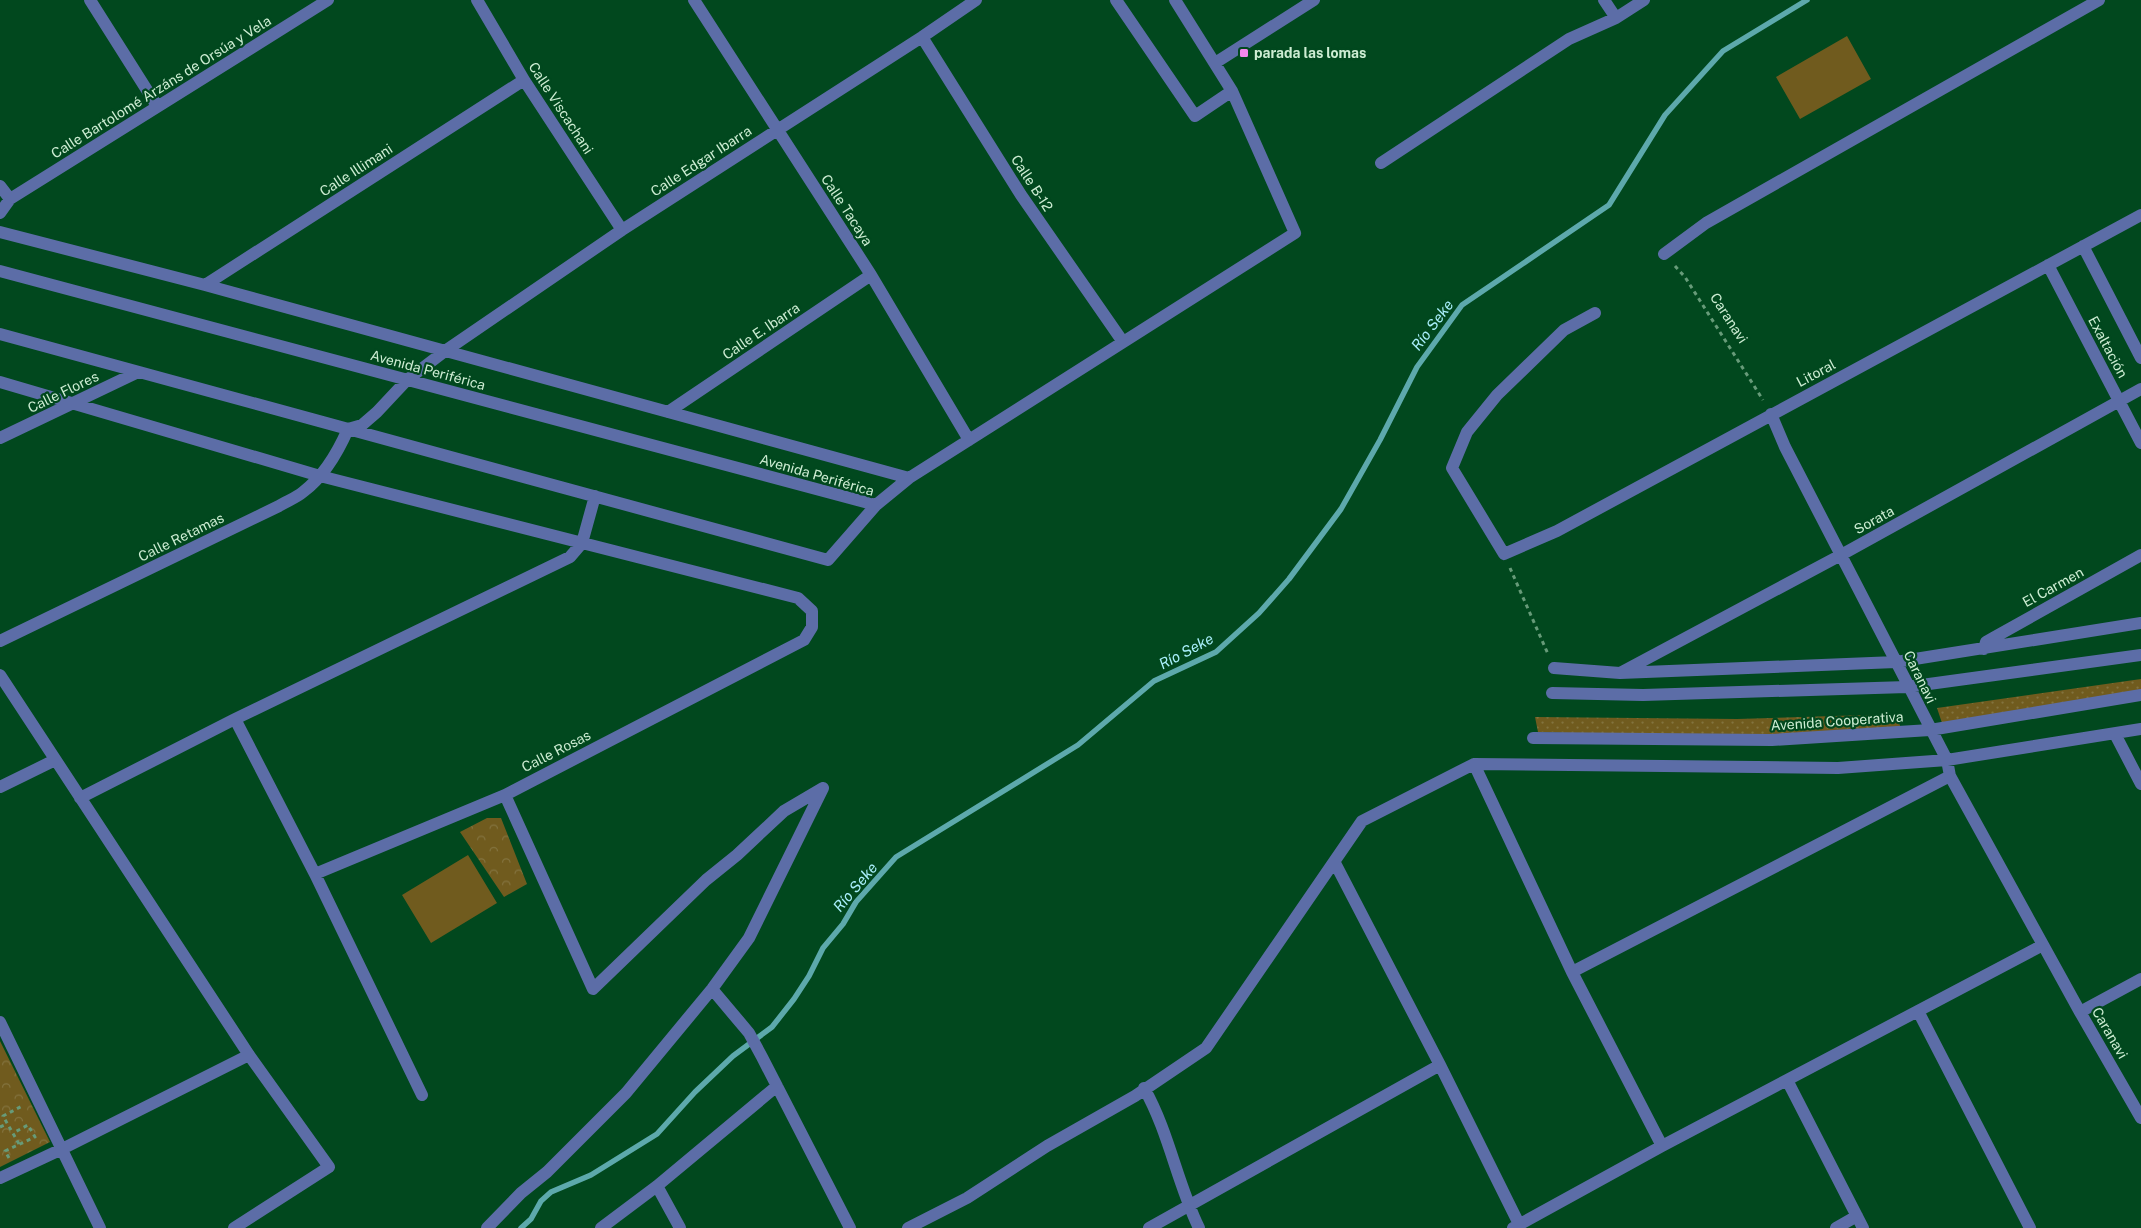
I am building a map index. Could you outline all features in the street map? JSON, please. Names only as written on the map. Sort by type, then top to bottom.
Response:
[{"type":"street","points":[[90,0],[157,106]]},
{"type":"street","name":"Calle Bartolomé Arzáns de Orsúa y Vela","points":[[0,213],[10,200],[328,0]]},
{"type":"street","name":"Calle Viscachani","points":[[477,0],[524,80],[622,230]]},
{"type":"street","name":"Calle Tacaya","points":[[694,0],[871,275],[969,440]]},
{"type":"street","name":"Calle Edgar Ibarra","points":[[348,429],[362,425],[407,380],[445,351],[622,230],[922,37],[976,0]]},
{"type":"street","points":[[1116,0],[1195,116],[1232,91]]},
{"type":"street","points":[[876,505],[909,478],[1295,233],[1232,91],[1175,0]]},
{"type":"street","points":[[1215,63],[1314,0]]},
{"type":"street","points":[[1604,0],[1616,18]]},
{"type":"street","points":[[1381,163],[1569,39],[1616,18],[1644,0]]},
{"type":"street","points":[[1664,254],[1706,223],[2099,0]]},
{"type":"street","name":"Calle B-12","points":[[922,37],[1021,195],[1123,342]]},
{"type":"street","name":"Calle Illimani","points":[[205,285],[524,80]]},
{"type":"street","points":[[0,186],[10,200]]},
{"type":"street","name":"Litoral","points":[[1504,554],[1557,531],[2141,215]]},
{"type":"street","points":[[0,232],[205,285],[909,478]]},
{"type":"street","name":"Exaltación","points":[[2083,246],[2141,358]]},
{"type":"street","name":"Exaltación","points":[[2048,265],[2141,443]]},
{"type":"street","name":"Avenida Periférica","points":[[0,271],[876,505],[828,560],[0,334]]},
{"type":"street","name":"Calle E. Ibarra","points":[[668,412],[871,275]]},
{"type":"street","points":[[1504,554],[1452,468],[1467,432],[1497,395],[1564,330],[1595,313]]},
{"type":"street","name":"Calle Flores","points":[[0,438],[138,372]]},
{"type":"street","points":[[0,382],[320,476],[582,543]]},
{"type":"street","name":"Sorata","points":[[1620,673],[1841,555],[2141,389]]},
{"type":"street","name":"Caranavi","points":[[1771,414],[1785,448],[1947,760],[1950,776],[2080,1012],[2141,1118]]},
{"type":"street","name":"Calle Retamas","points":[[0,641],[279,506],[303,492],[320,476],[340,447],[348,429]]},
{"type":"street","points":[[80,798],[235,719],[570,557],[582,543],[595,496]]},
{"type":"street","name":"Calle Rosas","points":[[315,874],[505,795],[804,640],[812,627],[812,611],[798,598],[582,543]]},
{"type":"street","name":"El Carmen","points":[[1984,649],[1986,642],[2141,555]]},
{"type":"street","points":[[1554,668],[1620,673],[1896,662],[2141,623]]},
{"type":"street","points":[[1552,693],[1643,695],[1908,687],[2141,655]]},
{"type":"street","points":[[0,676],[249,1055],[329,1167],[234,1228]]},
{"type":"street","name":"Avenida Cooperativa","points":[[1533,738],[1772,740],[1930,730],[2141,695]]},
{"type":"street","points":[[235,719],[315,874],[422,1095]]},
{"type":"street","points":[[908,1228],[967,1198],[1048,1146],[1134,1096],[1206,1048],[1335,863],[1362,821],[1474,764],[1838,768],[1947,760],[2141,730]]},
{"type":"street","points":[[2115,734],[2141,784]]},
{"type":"street","points":[[0,787],[55,760]]},
{"type":"street","points":[[1474,764],[1572,972],[1662,1146]]},
{"type":"street","points":[[1572,972],[1950,776]]},
{"type":"street","points":[[487,1228],[521,1193],[547,1172],[626,1094],[712,989],[749,938],[823,788],[784,811],[737,855],[706,880],[593,989],[505,795]]},
{"type":"street","points":[[1335,863],[1440,1065],[1518,1227],[1662,1146],[2043,945]]},
{"type":"street","points":[[2080,1012],[2141,979]]},
{"type":"street","points":[[712,989],[749,1034],[850,1228]]},
{"type":"street","points":[[1918,1010],[2030,1228]]},
{"type":"street","points":[[0,1022],[100,1228]]},
{"type":"street","points":[[0,1178],[249,1055]]},
{"type":"street","points":[[1148,1228],[1189,1207],[1440,1065]]},
{"type":"street","points":[[1787,1080],[1860,1222],[1836,1228]]},
{"type":"street","points":[[601,1228],[657,1186],[777,1086]]},
{"type":"street","points":[[1144,1088],[1154,1106],[1189,1207],[1199,1228]]},
{"type":"street","points":[[657,1186],[680,1228]]},
{"type":"path","name":"Caranavi","points":[[1664,254],[1685,277],[1771,414]]},
{"type":"path","points":[[1504,554],[1518,591],[1538,629],[1554,668]]},
{"type":"path","points":[[19,1144],[3,1116],[26,1103]]},
{"type":"path","points":[[0,1127],[8,1124]]},
{"type":"path","points":[[9,1159],[6,1151],[35,1137],[28,1125],[13,1133]]},
{"type":"green space","points":[[1847,36],[1871,79],[1800,119],[1776,77]]},
{"type":"green space","points":[[2141,679],[2141,695],[1942,723],[1937,708]]},
{"type":"green space","points":[[1898,714],[1901,732],[1738,739],[1538,732],[1535,717],[1737,719]]},
{"type":"green space","points":[[487,818],[501,818],[527,884],[504,897],[460,832]]},
{"type":"green space","points":[[468,855],[497,903],[431,943],[402,895]]},
{"type":"green space","points":[[0,1041],[50,1142],[0,1167]]},
{"type":"waterway","name":"Río Seke","points":[[521,1228],[531,1219],[541,1201],[551,1192],[591,1175],[657,1134],[695,1092],[733,1056],[772,1027],[794,999],[809,976],[823,948],[843,924],[856,902],[896,857],[1078,745],[1154,681],[1216,652],[1259,613],[1289,579],[1341,509],[1380,440],[1417,367],[1462,305],[1609,205],[1665,115],[1723,51],[1807,0]]},
{"type":"place","name":"parada las lomas","points":[[1244,53]]}]
